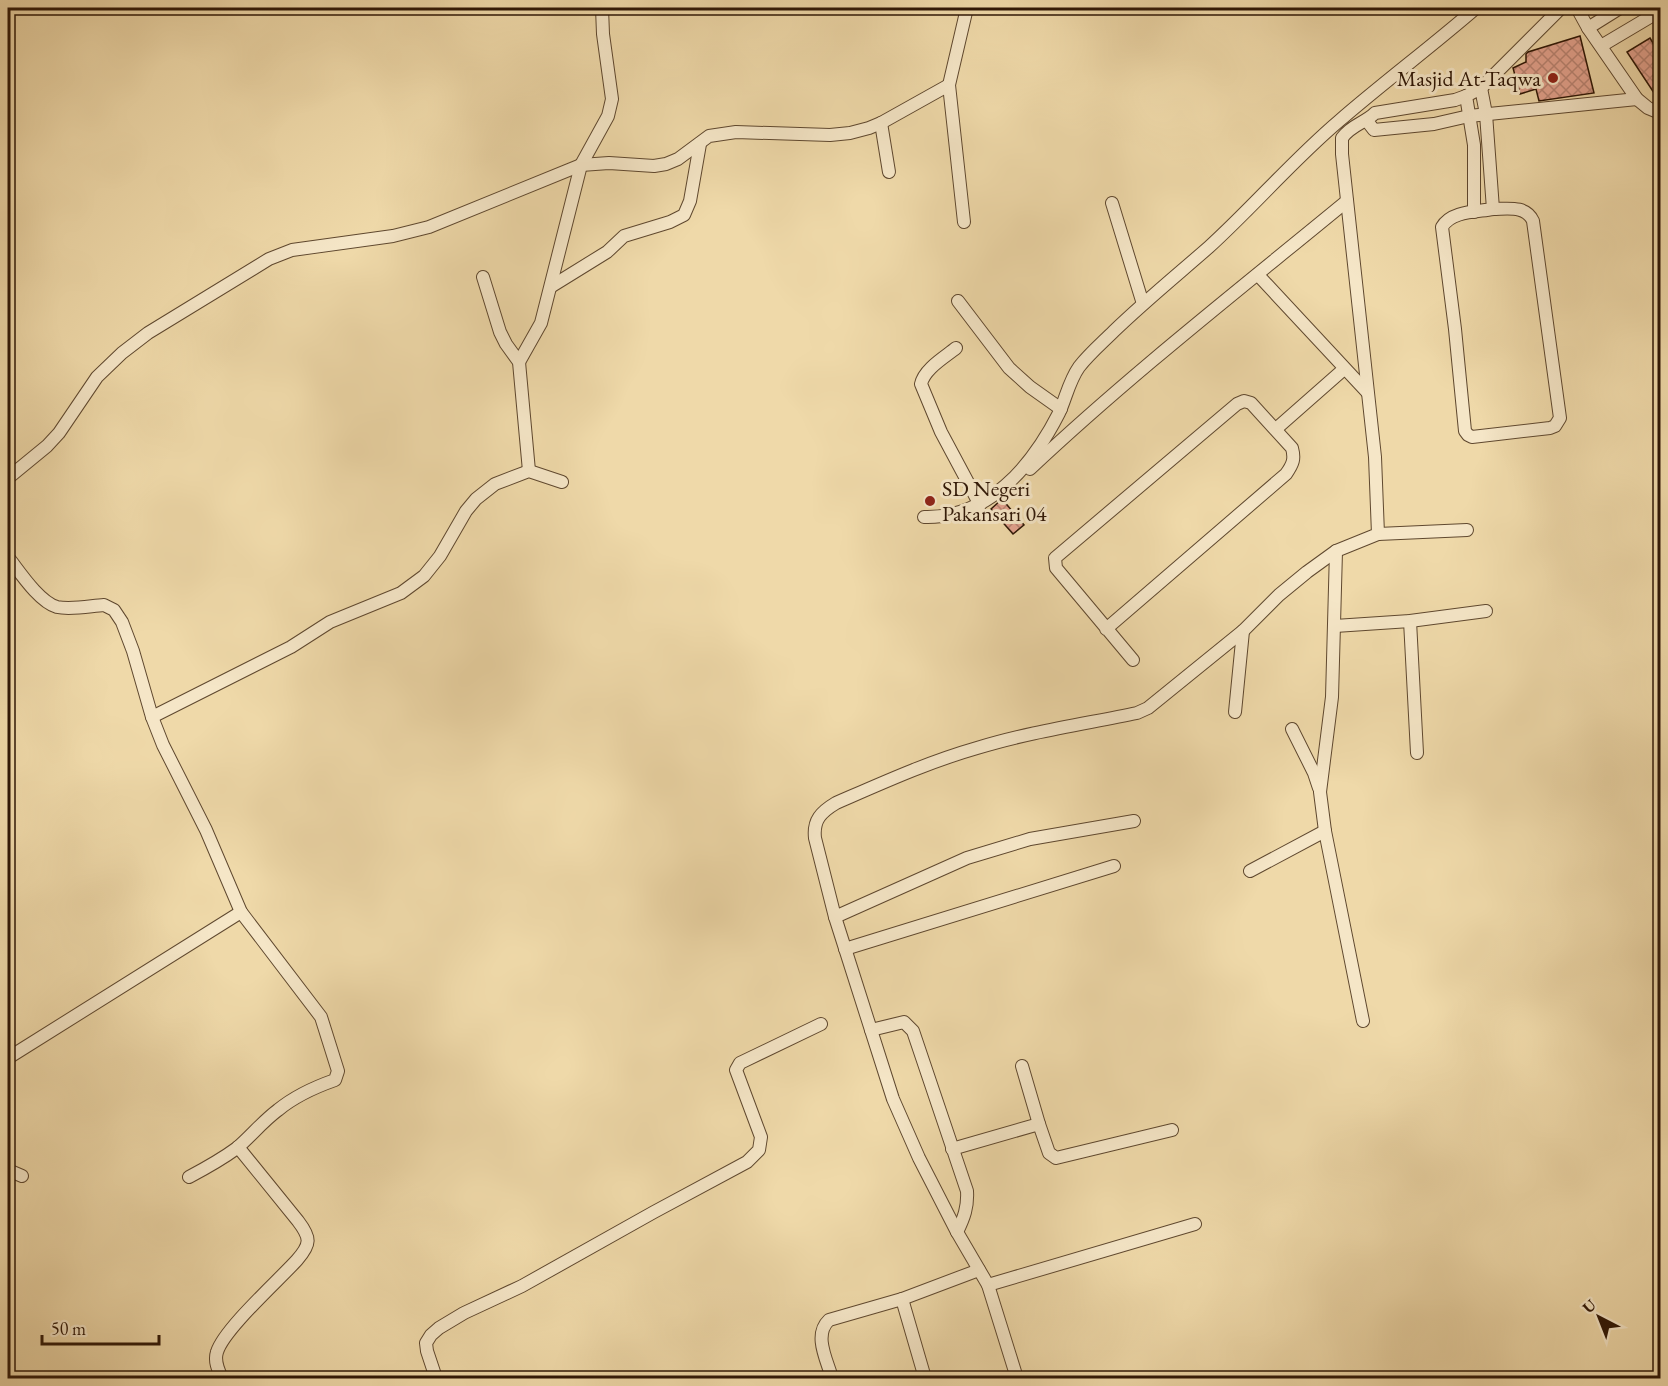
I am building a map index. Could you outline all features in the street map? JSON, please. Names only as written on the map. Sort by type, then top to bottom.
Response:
[{"type":"street","points":[[519,362],[541,323],[581,165],[608,116],[612,99],[603,34],[602,8]]},
{"type":"street","points":[[964,222],[949,85],[968,8]]},
{"type":"street","points":[[983,508],[1006,486],[1045,440],[1072,379],[1089,355],[1210,246],[1303,154],[1476,8]]},
{"type":"street","points":[[1378,534],[1375,457],[1342,138],[1355,125],[1367,120],[1375,112],[1455,100],[1481,88],[1561,8]]},
{"type":"street","points":[[1577,8],[1588,28],[1637,99],[1648,108],[1660,113]]},
{"type":"street","points":[[1588,28],[1620,8]]},
{"type":"street","points":[[1601,46],[1660,11]]},
{"type":"street","points":[[8,478],[47,446],[98,377],[122,353],[166,321],[269,259],[292,250],[393,236],[429,227],[581,165],[654,166],[666,164],[678,159],[714,134],[736,132],[830,135],[859,131],[881,123],[949,85]]},
{"type":"street","points":[[1481,88],[1486,114],[1493,209]]},
{"type":"street","points":[[1466,96],[1474,145],[1474,212]]},
{"type":"street","points":[[1367,120],[1374,130],[1434,124],[1469,116],[1637,99]]},
{"type":"street","points":[[881,123],[889,172]]},
{"type":"street","points":[[552,286],[607,252],[624,236],[670,222],[684,215],[690,201],[700,144]]},
{"type":"street","points":[[924,517],[944,518],[983,508],[1198,321],[1258,275],[1347,201]]},
{"type":"street","points":[[1112,203],[1143,304]]},
{"type":"street","points":[[1493,209],[1522,210],[1529,214],[1533,221],[1560,418],[1555,426],[1472,437],[1464,431],[1455,329],[1442,227],[1453,216],[1474,212],[1493,209]]},
{"type":"street","points":[[1258,275],[1367,392]]},
{"type":"street","points":[[483,277],[500,332],[519,362],[529,471]]},
{"type":"street","points":[[958,301],[1009,368],[1060,409]]},
{"type":"street","points":[[956,348],[922,377],[921,384],[940,432],[983,508]]},
{"type":"street","points":[[1277,428],[1344,369]]},
{"type":"street","points":[[1106,629],[1287,474],[1293,464],[1292,447],[1277,428],[1251,403],[1244,401],[1237,404],[1055,558],[1056,568],[1106,629],[1132,660]]},
{"type":"street","points":[[152,717],[291,647],[330,622],[401,593],[424,576],[440,556],[466,511],[476,499],[495,484],[529,471],[562,482]]},
{"type":"street","points":[[1017,1378],[988,1285],[957,1232],[919,1158],[893,1099],[835,916],[814,829],[816,820],[824,810],[836,803],[974,748],[1017,736],[1137,713],[1148,708],[1243,631],[1279,595],[1336,551],[1378,534],[1467,530]]},
{"type":"street","points":[[1320,792],[1332,697],[1336,551]]},
{"type":"street","points":[[8,557],[39,595],[50,604],[58,607],[104,605],[118,614],[133,651],[152,717],[163,745],[206,830],[242,912],[321,1017],[338,1071],[335,1080],[314,1087],[277,1110],[238,1147],[189,1177]]},
{"type":"street","points":[[1335,626],[1410,621],[1486,611]]},
{"type":"street","points":[[1410,621],[1417,753]]},
{"type":"street","points":[[1235,712],[1243,631]]},
{"type":"street","points":[[1292,729],[1314,773],[1320,792],[1325,831],[1363,1021]]},
{"type":"street","points":[[835,916],[967,858],[1030,839],[1134,821]]},
{"type":"street","points":[[1250,872],[1325,831]]},
{"type":"street","points":[[845,949],[1114,866]]},
{"type":"street","points":[[8,1058],[242,912]]},
{"type":"street","points":[[871,1030],[904,1022],[913,1031],[966,1191],[968,1203],[957,1232]]},
{"type":"street","points":[[436,1378],[426,1342],[430,1335],[439,1328],[464,1313],[522,1286],[747,1162],[759,1150],[761,1137],[736,1070],[740,1063],[820,1024]]},
{"type":"street","points":[[1022,1066],[1049,1153],[1056,1158],[1172,1130]]},
{"type":"street","points":[[952,1149],[1040,1124]]},
{"type":"street","points":[[222,1378],[216,1366],[217,1352],[226,1334],[307,1249],[308,1241],[298,1221],[238,1147]]},
{"type":"street","points":[[8,1170],[22,1176]]},
{"type":"street","points":[[988,1285],[1195,1224]]},
{"type":"street","points":[[832,1378],[821,1336],[823,1326],[829,1320],[902,1299],[979,1270]]},
{"type":"street","points":[[902,1299],[925,1378]]},
{"type":"building","name":"Masjid At-Taqwa","points":[[1580,36],[1594,93],[1539,101],[1536,89],[1520,94],[1513,68],[1526,62],[1528,52]]},
{"type":"building","points":[[1650,38],[1660,55],[1660,102],[1627,52]]},
{"type":"building","points":[[1002,499],[1024,525],[1013,534],[991,509]]},
{"type":"place","name":"Masjid At-Taqwa","points":[[1553,78]]},
{"type":"place","name":"SD Negeri Pakansari 04","points":[[930,501]]}]
